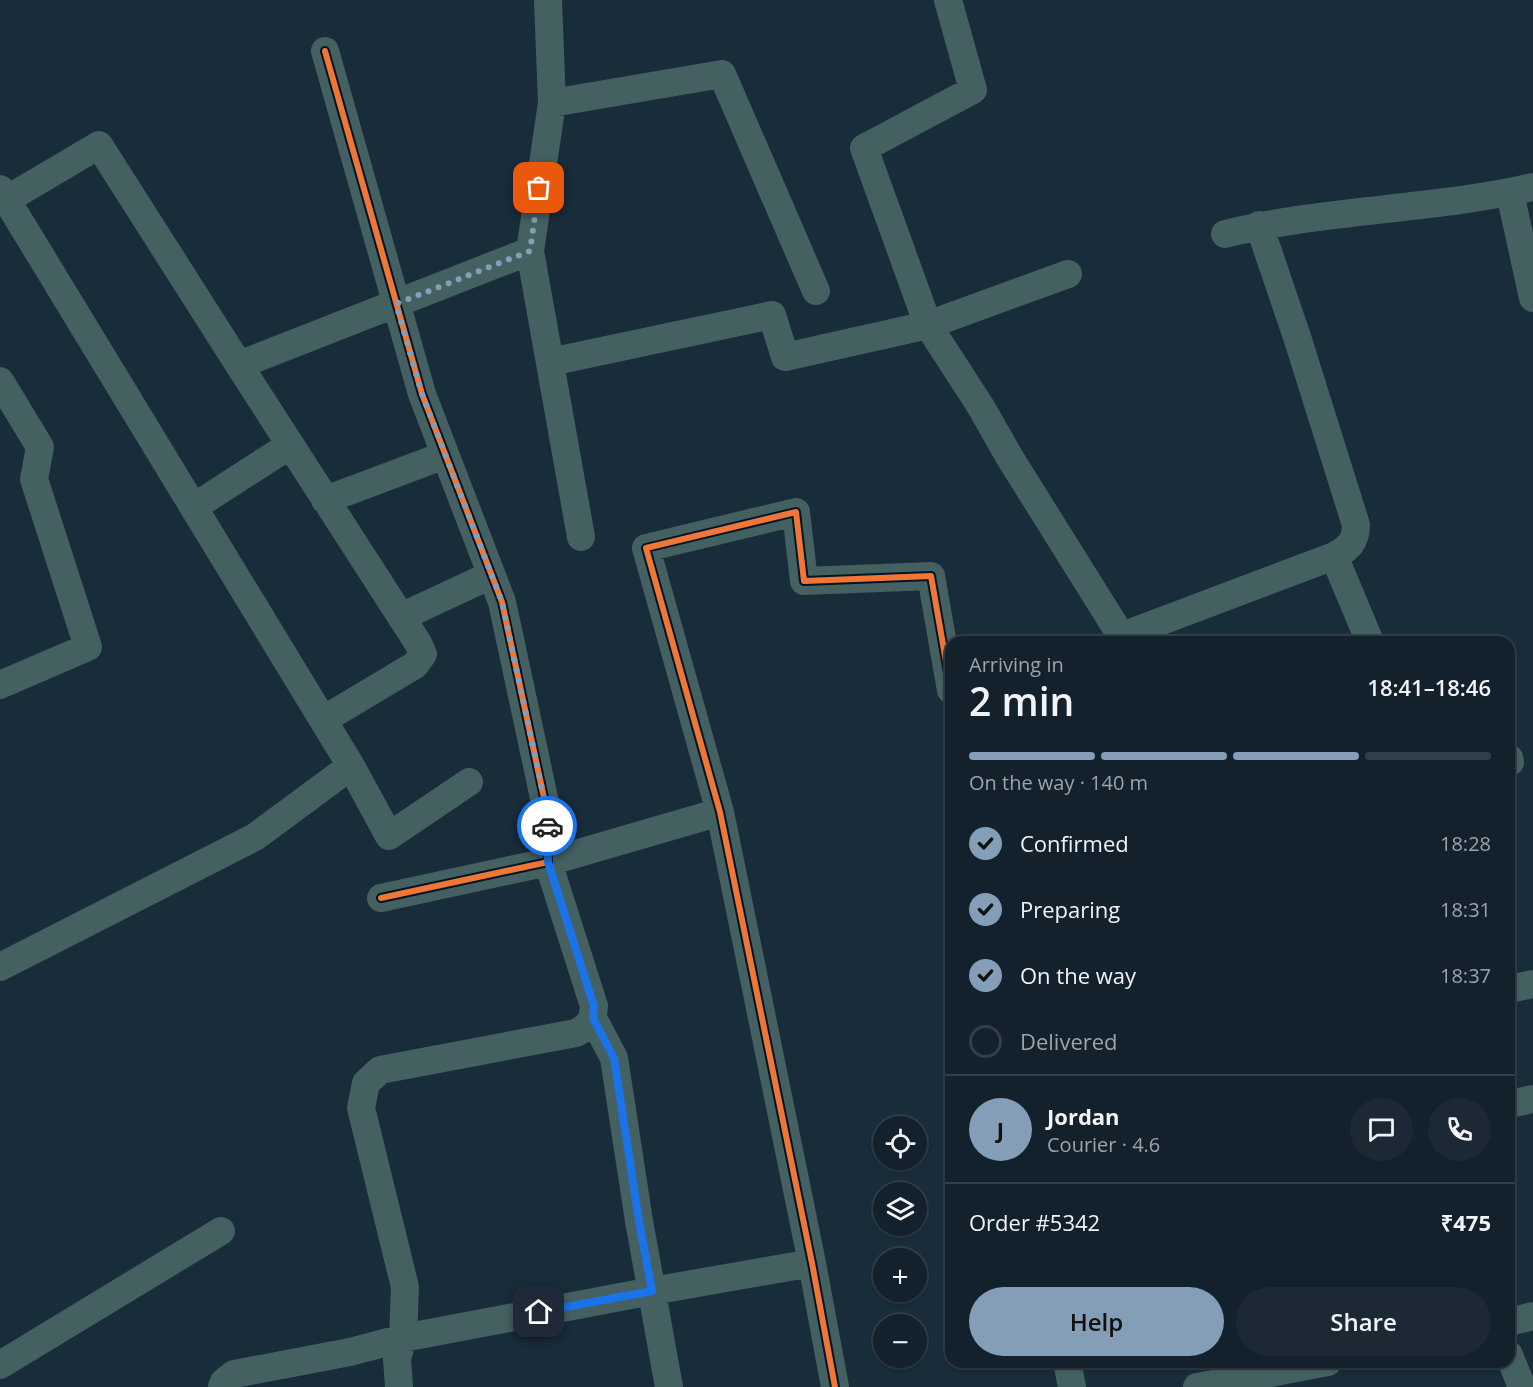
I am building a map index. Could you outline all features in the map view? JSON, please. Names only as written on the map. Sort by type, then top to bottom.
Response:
[{"type":"street","points":[[548,0],[552,103],[530,251],[581,537]]},
{"type":"street","points":[[948,0],[973,90],[864,148],[928,325],[1122,636]]},
{"type":"street","points":[[325,51],[422,394],[502,602],[547,812],[548,862],[594,1006],[593,1018],[588,1027],[576,1033],[380,1070],[366,1083],[361,1108],[405,1287],[403,1338],[397,1359],[399,1387]]},
{"type":"street","points":[[552,103],[722,74],[816,291]]},
{"type":"street","points":[[323,720],[415,665],[423,654],[99,145],[3,195],[351,766],[389,836],[469,782]]},
{"type":"street","points":[[1225,234],[1259,225],[1522,190],[1533,298]]},
{"type":"street","points":[[1132,636],[1334,556],[1347,549],[1356,536],[1356,525],[1259,225]]},
{"type":"street","points":[[239,365],[530,251]]},
{"type":"street","points":[[550,362],[772,315],[784,357],[928,325],[1068,274]]},
{"type":"street","points":[[0,381],[40,447],[34,479],[88,647],[0,685]]},
{"type":"street","points":[[194,507],[290,445]]},
{"type":"street","points":[[325,500],[445,455]]},
{"type":"street","points":[[835,1387],[720,812],[646,548],[796,512],[804,581],[931,576],[945,656]]},
{"type":"street","points":[[1334,556],[1367,636]]},
{"type":"street","points":[[401,617],[491,574]]},
{"type":"street","points":[[0,967],[255,837],[351,766]]},
{"type":"street","points":[[381,898],[548,862],[720,812]]},
{"type":"street","points":[[1515,988],[1533,984]]},
{"type":"street","points":[[593,1018],[614,1058],[639,1221],[669,1387]]},
{"type":"street","points":[[1515,1103],[1533,1099]]},
{"type":"street","points":[[0,1365],[221,1231]]},
{"type":"street","points":[[222,1387],[224,1382],[234,1374],[350,1352],[403,1338],[812,1263]]},
{"type":"street","points":[[1515,1320],[1533,1316]]},
{"type":"street","points":[[1068,1368],[1072,1387]]},
{"type":"street","points":[[1197,1387],[1277,1368]]},
{"type":"street","points":[[1514,1368],[1522,1387]]},
{"type":"cycle path","points":[[325,51],[422,394],[502,602],[547,812],[548,862],[381,898]]},
{"type":"cycle path","points":[[835,1387],[720,812],[646,548],[796,512],[804,581],[931,576],[945,656]]},
{"type":"way so far","points":[[539,188],[530,251],[396,304],[422,394],[502,602],[547,812],[547,826]]},
{"type":"route","points":[[539,1312],[652,1291],[614,1058],[593,1018],[594,1006],[548,862],[547,826]]}]
